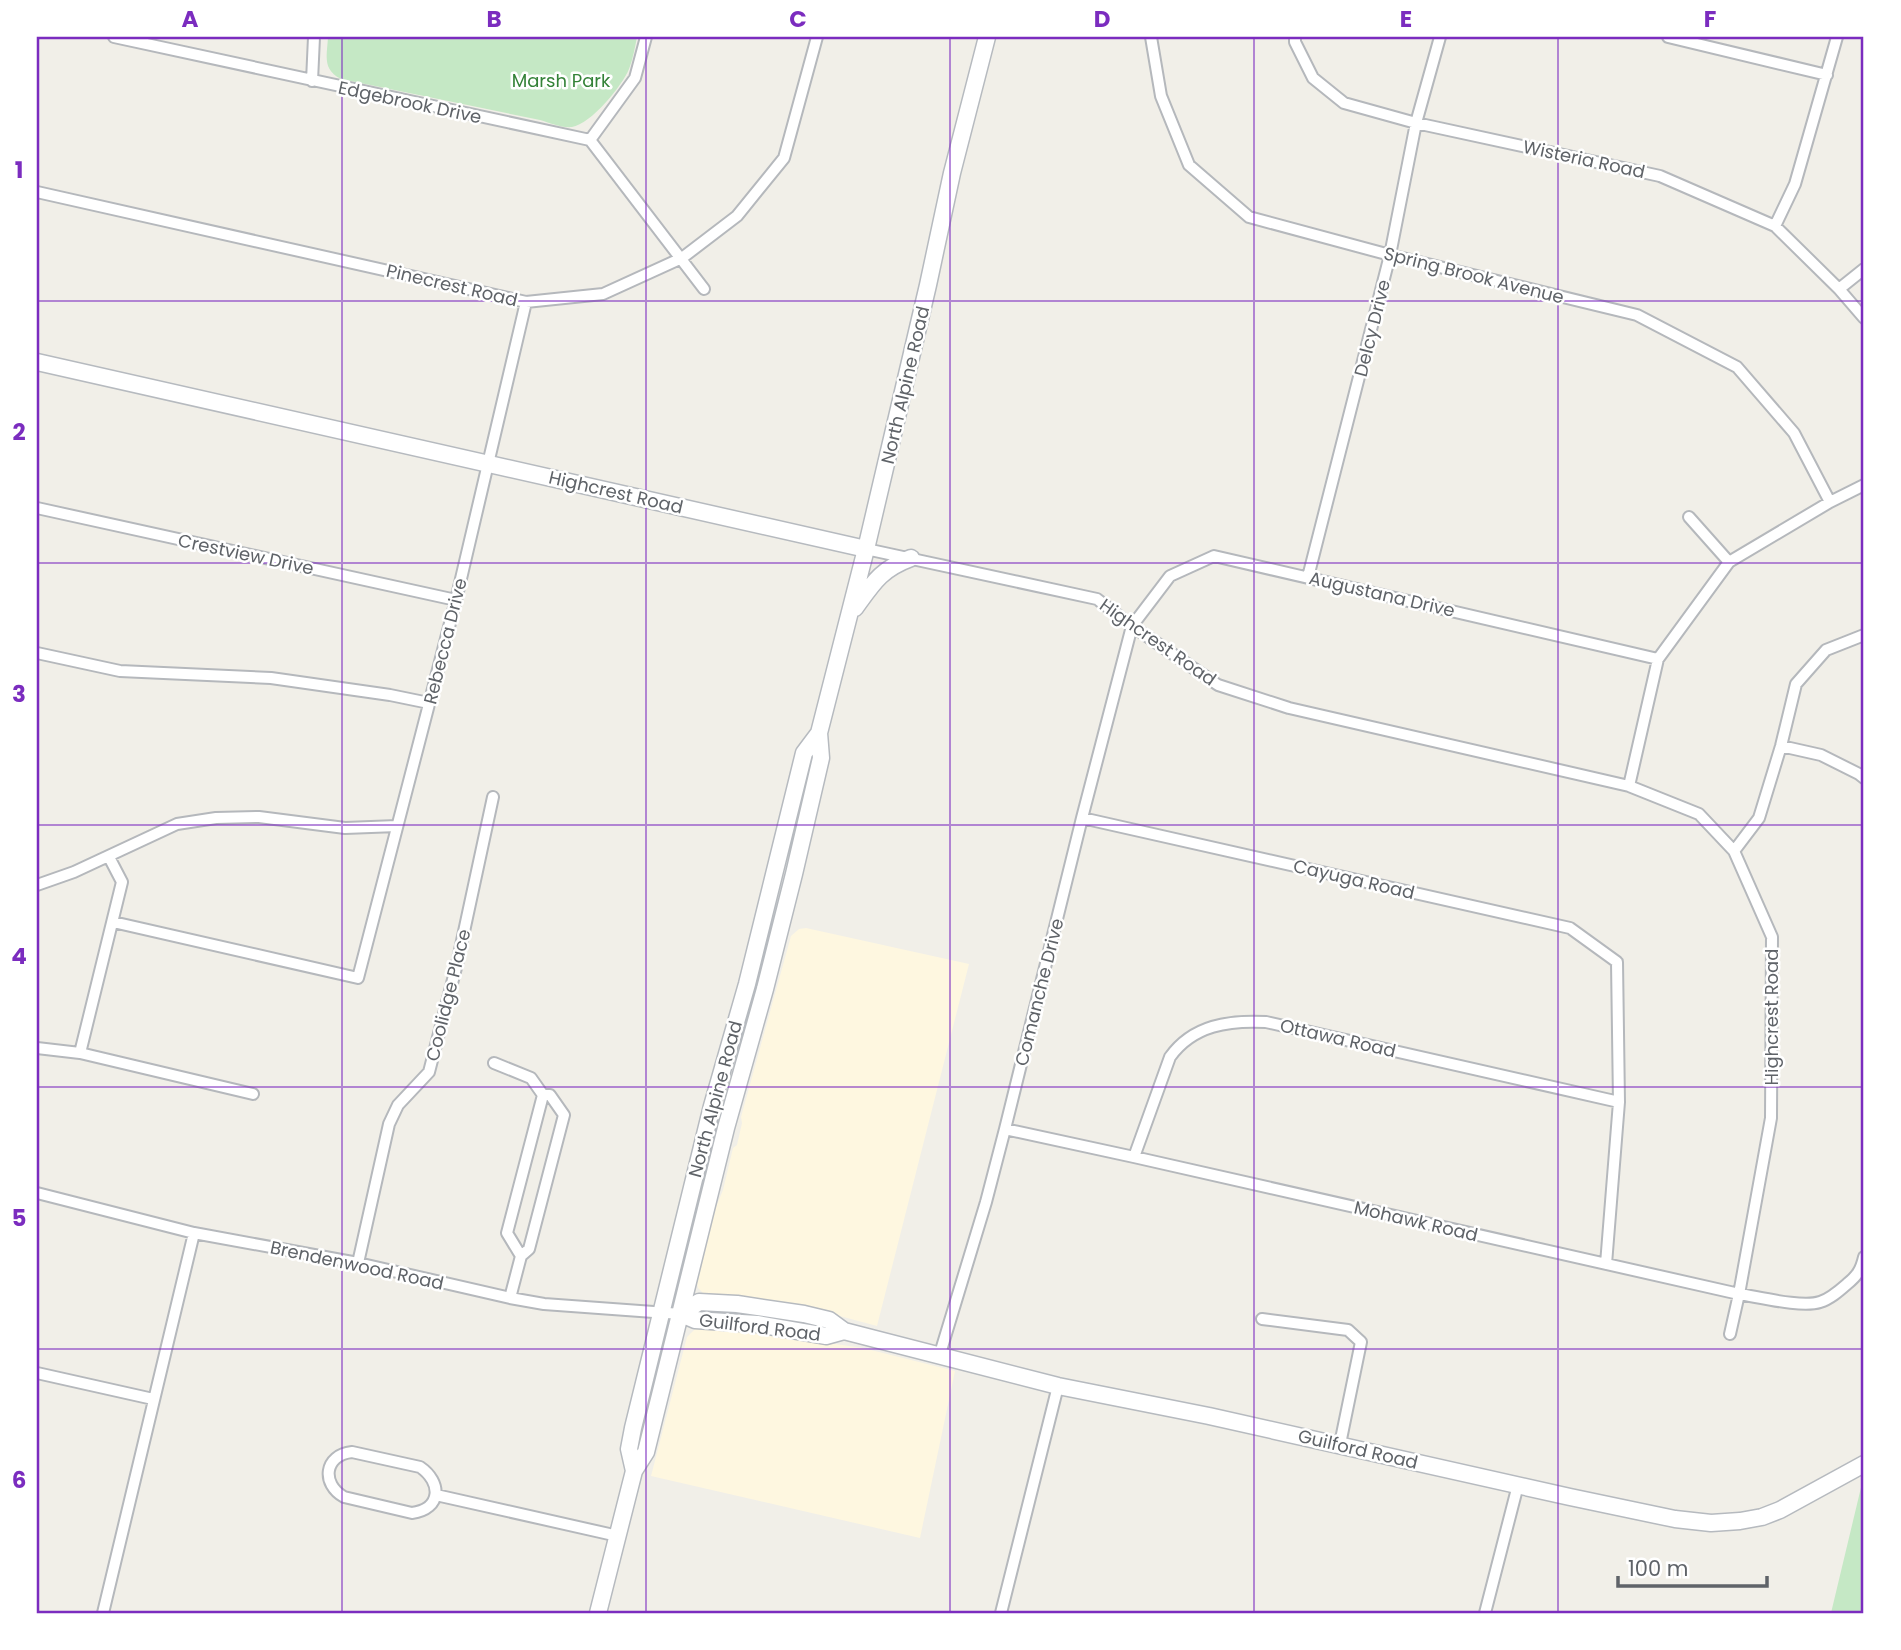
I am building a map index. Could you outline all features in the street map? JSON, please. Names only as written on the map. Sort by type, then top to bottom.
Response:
[{"type":"main road","name":"North Alpine Road","points":[[598,1613],[634,1471],[646,1452],[726,1128],[794,874],[821,758],[819,733],[866,549],[952,173],[987,37]]},
{"type":"main road","name":"Highcrest Road","points":[[37,362],[866,549]]},
{"type":"main road","points":[[849,615],[874,582],[892,565],[911,558]]},
{"type":"main road","name":"North Alpine Road","points":[[634,1471],[629,1449],[712,1106],[747,984],[804,753],[819,733]]},
{"type":"main road","name":"Guilford Road","points":[[681,1314],[695,1320],[757,1324],[826,1336],[844,1332],[1058,1386],[1197,1413],[1675,1518],[1711,1523],[1762,1517],[1864,1464]]},
{"type":"street","name":"Edgebrook Drive","points":[[114,37],[590,140]]},
{"type":"street","points":[[312,81],[314,37]]},
{"type":"street","points":[[646,37],[635,78],[590,140],[704,289]]},
{"type":"street","name":"Pinecrest Road","points":[[37,192],[526,302],[603,294],[682,258],[737,216],[784,158],[817,37]]},
{"type":"street","name":"Spring Brook Avenue","points":[[1151,37],[1161,96],[1189,165],[1249,217],[1390,255],[1637,315],[1737,367],[1794,433],[1830,502]]},
{"type":"street","name":"Wisteria Road","points":[[1295,37],[1312,78],[1344,103],[1416,123],[1660,176],[1775,226],[1839,289],[1864,318]]},
{"type":"street","name":"Delcy Drive","points":[[1308,577],[1390,255],[1416,123],[1440,37]]},
{"type":"street","points":[[1668,37],[1827,75]]},
{"type":"street","points":[[1775,226],[1795,184],[1837,37]]},
{"type":"street","points":[[1839,289],[1864,269]]},
{"type":"street","name":"Rebecca Drive","points":[[113,922],[358,978],[456,600],[526,302]]},
{"type":"street","points":[[1629,786],[1658,659],[1729,562],[1864,485]]},
{"type":"street","name":"Crestview Drive","points":[[37,508],[456,600]]},
{"type":"street","points":[[1689,517],[1729,562]]},
{"type":"street","name":"Highcrest Road","points":[[866,549],[1097,599],[1218,685],[1289,708],[1629,786],[1699,814],[1734,851],[1772,937],[1771,1118],[1730,1334]]},
{"type":"street","name":"Augustana Drive","points":[[1132,626],[1170,576],[1214,556],[1658,659]]},
{"type":"street","name":"Comanche Drive","points":[[939,1357],[986,1202],[1132,626]]},
{"type":"street","points":[[1734,851],[1759,818],[1796,684],[1826,650],[1864,635]]},
{"type":"street","points":[[37,653],[120,671],[271,678],[429,703]]},
{"type":"street","points":[[1781,746],[1821,755],[1864,778]]},
{"type":"street","name":"Coolidge Place","points":[[358,1263],[389,1124],[398,1105],[429,1072],[457,964],[494,797]]},
{"type":"street","points":[[37,885],[109,857],[177,824],[216,818],[259,817],[345,828],[397,826]]},
{"type":"street","name":"Cayuga Road","points":[[1082,818],[1570,928],[1617,962],[1619,1102]]},
{"type":"street","points":[[80,1053],[122,882],[109,857]]},
{"type":"street","name":"Ottawa Road","points":[[1134,1157],[1170,1057],[1178,1045],[1199,1031],[1241,1021],[1266,1022],[1619,1102]]},
{"type":"street","points":[[37,1048],[80,1053],[253,1094]]},
{"type":"street","points":[[494,1063],[531,1078],[543,1095],[507,1233],[521,1256]]},
{"type":"street","points":[[510,1298],[521,1256],[529,1250],[564,1115],[550,1095],[543,1095]]},
{"type":"street","points":[[1606,1264],[1619,1102]]},
{"type":"street","name":"Mohawk Road","points":[[1005,1129],[1739,1294],[1808,1304],[1826,1299],[1855,1278],[1862,1268],[1864,1257]]},
{"type":"street","name":"Brendenwood Road","points":[[37,1193],[194,1233],[358,1263],[510,1298],[544,1304],[681,1314]]},
{"type":"street","points":[[103,1613],[194,1233]]},
{"type":"street","points":[[1262,1319],[1348,1330],[1361,1342],[1340,1444]]},
{"type":"street","points":[[37,1373],[153,1399]]},
{"type":"street","points":[[1001,1613],[1058,1386]]},
{"type":"street","points":[[352,1452],[420,1467],[431,1476],[436,1495],[427,1508],[412,1513],[344,1497],[337,1493],[330,1483],[330,1465],[338,1455],[352,1452]]},
{"type":"street","points":[[1485,1613],[1518,1485]]},
{"type":"street","points":[[436,1495],[618,1536]]},
{"type":"shaded area","points":[[806,928],[969,964],[877,1326],[832,1314],[706,1296],[698,1288],[696,1279],[711,1219],[723,1190],[733,1148],[737,1145],[741,1117],[791,936],[799,929]]},
{"type":"shaded area","points":[[704,1325],[863,1348],[955,1371],[920,1538],[651,1476],[687,1337],[696,1328]]},
{"type":"green space","name":"Marsh Park","points":[[328,37],[637,37],[629,69],[620,85],[597,112],[580,124],[568,127],[341,79],[328,66]]},
{"type":"green space","points":[[1864,1475],[1864,1613],[1831,1613]]}]
